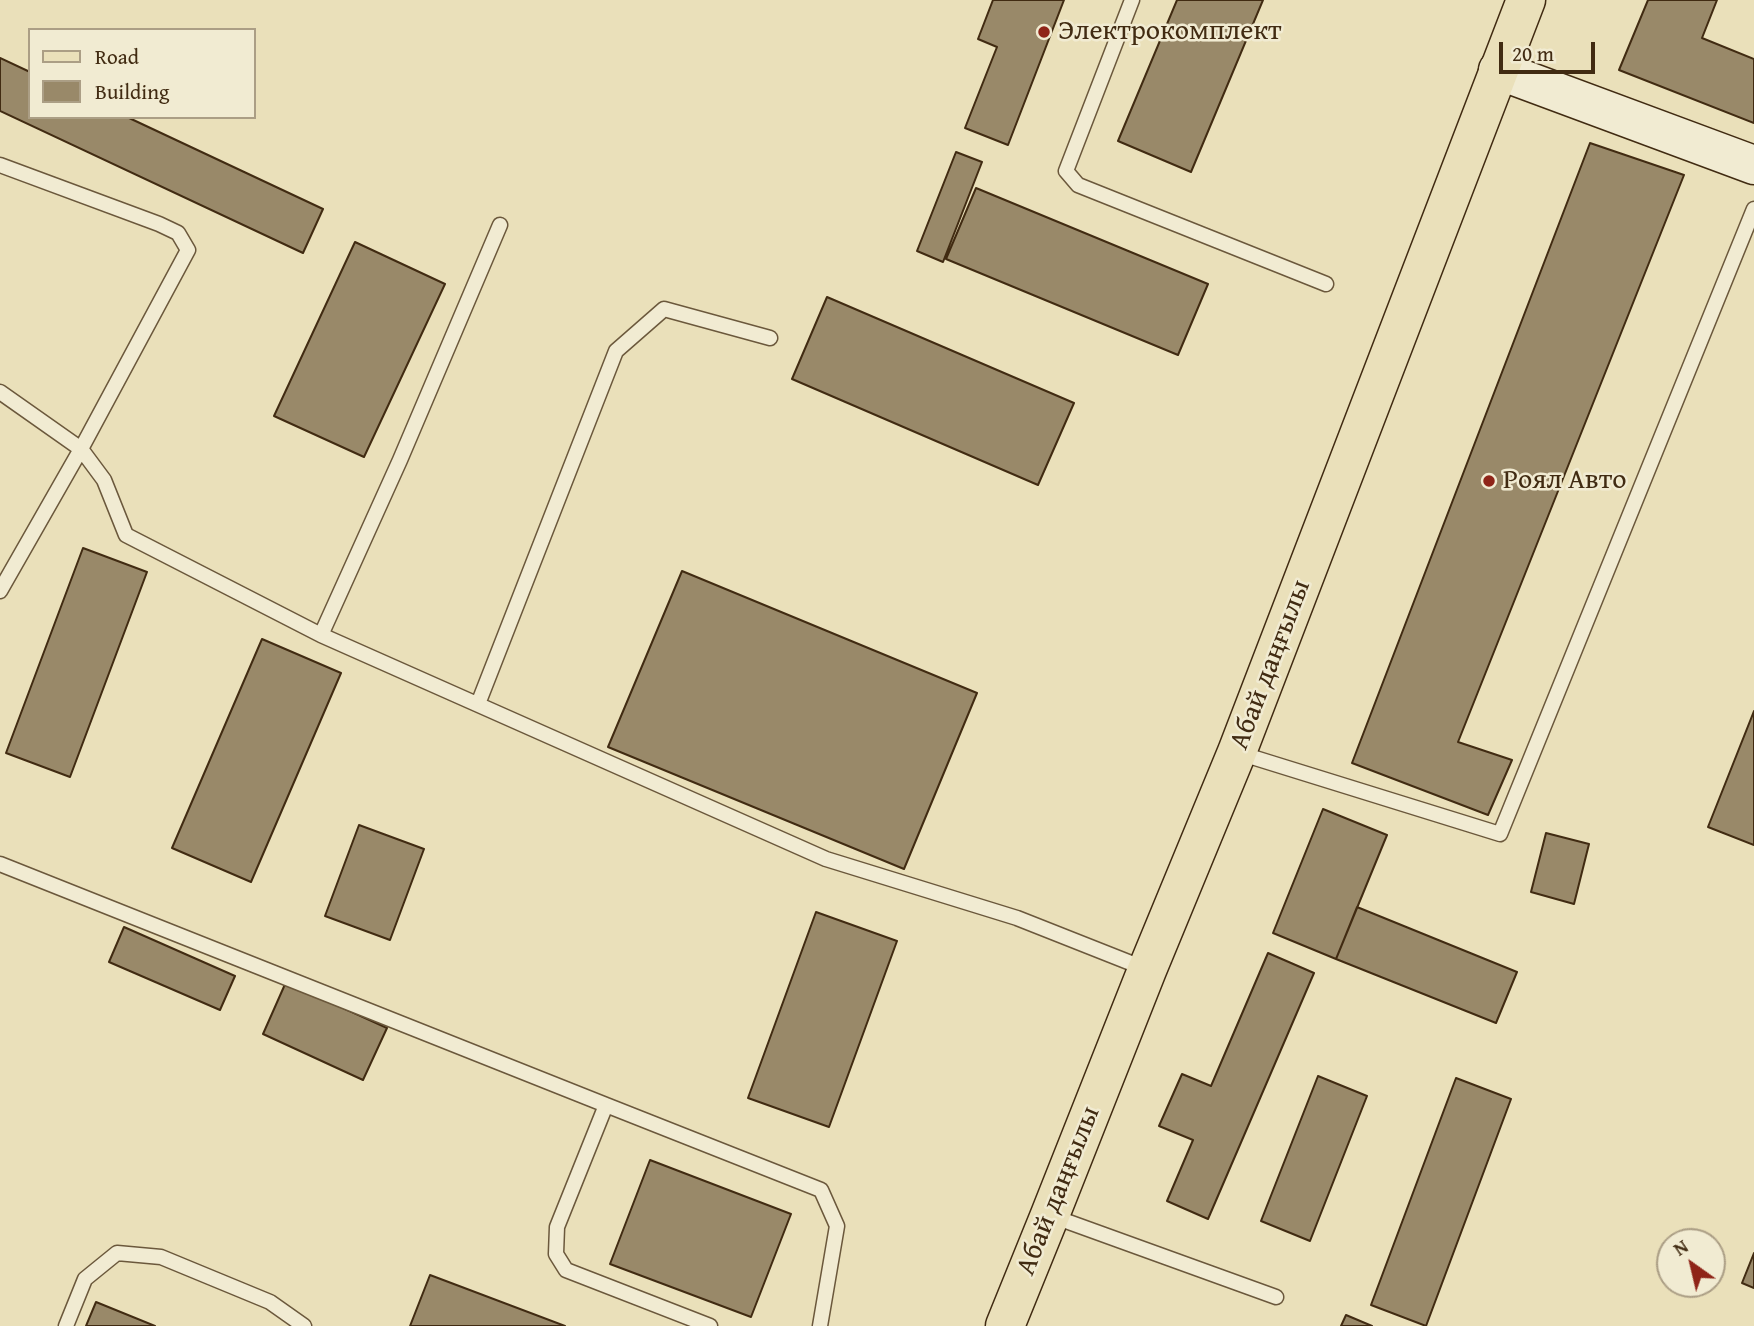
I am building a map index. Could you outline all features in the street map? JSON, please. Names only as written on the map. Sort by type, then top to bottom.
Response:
[{"type":"main road","name":"Абай даңғылы","points":[[1004,1326],[1237,752],[1526,0]]},
{"type":"street","points":[[1498,70],[1754,165]]},
{"type":"lane","points":[[1132,0],[1066,172],[1078,185],[1326,284]]},
{"type":"lane","points":[[0,165],[159,224],[178,233],[188,250],[81,449],[0,591]]},
{"type":"lane","points":[[1237,752],[1500,834],[1754,209]]},
{"type":"lane","points":[[321,635],[400,460],[500,225]]},
{"type":"lane","points":[[478,704],[616,351],[664,309],[771,338]]},
{"type":"lane","points":[[0,392],[81,449],[104,480],[126,535],[321,635],[826,859],[1017,918],[1147,970]]},
{"type":"lane","points":[[0,864],[821,1189],[837,1226],[820,1326]]},
{"type":"lane","points":[[606,1105],[557,1227],[556,1254],[566,1270],[710,1326]]},
{"type":"lane","points":[[1050,1215],[1276,1297]]},
{"type":"lane","points":[[66,1326],[85,1279],[117,1253],[161,1257],[270,1302],[304,1326]]},
{"type":"building","points":[[993,0],[1064,0],[1008,145],[965,128],[997,47],[978,39]]},
{"type":"building","points":[[1177,0],[1263,0],[1191,172],[1118,141]]},
{"type":"building","points":[[1648,0],[1717,0],[1702,38],[1754,59],[1754,123],[1619,70]]},
{"type":"building","points":[[0,58],[28,71],[28,119],[131,119],[323,209],[303,253],[0,111]]},
{"type":"building","points":[[1590,143],[1684,175],[1458,742],[1512,760],[1488,815],[1352,763]]},
{"type":"building","points":[[956,152],[982,162],[943,262],[917,251]]},
{"type":"building","points":[[976,188],[1208,284],[1178,355],[946,259]]},
{"type":"building","points":[[355,242],[445,284],[364,457],[274,416]]},
{"type":"building","points":[[827,297],[1074,403],[1038,485],[792,379]]},
{"type":"building","points":[[83,548],[147,572],[70,777],[6,753]]},
{"type":"building","points":[[682,571],[977,693],[904,869],[608,747]]},
{"type":"building","points":[[262,639],[341,673],[251,882],[172,848]]},
{"type":"building","points":[[1754,711],[1754,845],[1708,827]]},
{"type":"building","points":[[1323,809],[1387,835],[1336,959],[1273,933]]},
{"type":"building","points":[[359,825],[424,849],[390,940],[325,916]]},
{"type":"building","points":[[1546,833],[1589,844],[1574,904],[1531,892]]},
{"type":"building","points":[[1357,907],[1517,972],[1496,1023],[1336,959]]},
{"type":"building","points":[[816,912],[897,941],[829,1127],[748,1098]]},
{"type":"building","points":[[124,927],[235,976],[220,1010],[109,962]]},
{"type":"building","points":[[1268,953],[1314,973],[1208,1219],[1167,1201],[1193,1140],[1159,1126],[1182,1074],[1211,1086]]},
{"type":"building","points":[[286,982],[387,1028],[363,1080],[263,1034]]},
{"type":"building","points":[[1318,1076],[1367,1096],[1310,1241],[1261,1221]]},
{"type":"building","points":[[1456,1078],[1511,1099],[1426,1326],[1371,1305]]},
{"type":"building","points":[[650,1160],[791,1214],[751,1317],[610,1264]]},
{"type":"building","points":[[1754,1253],[1754,1288],[1742,1283]]},
{"type":"building","points":[[430,1275],[565,1326],[410,1326]]},
{"type":"building","points":[[96,1302],[155,1326],[86,1326]]},
{"type":"building","points":[[1346,1315],[1372,1326],[1341,1326]]},
{"type":"place","name":"Электрокомплект","points":[[1044,32]]},
{"type":"place","name":"Роял Авто","points":[[1489,481]]}]
